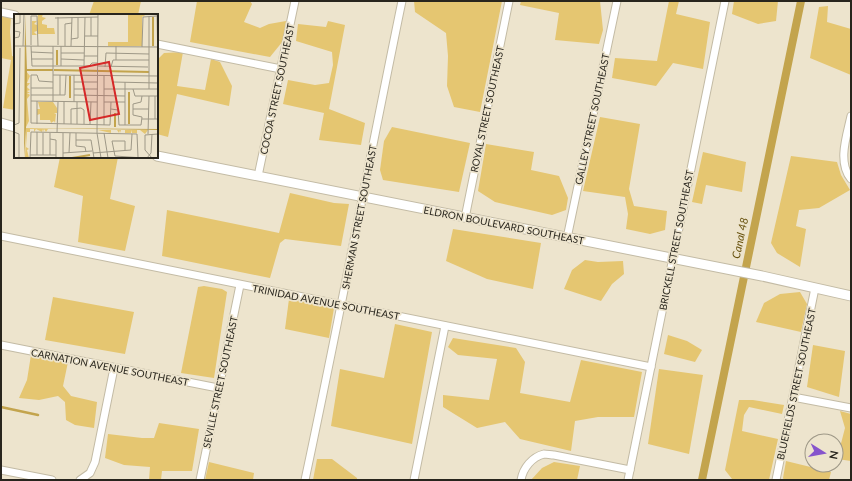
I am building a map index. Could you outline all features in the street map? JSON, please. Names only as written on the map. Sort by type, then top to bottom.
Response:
[{"type":"street","name":"COCOA STREET SOUTHEAST","points":[[258,176],[295,1]]},
{"type":"street","name":"SHERMAN STREET SOUTHEAST","points":[[305,480],[342,305],[362,197],[402,1]]},
{"type":"street","name":"ROYAL STREET SOUTHEAST","points":[[465,218],[509,1]]},
{"type":"street","name":"GALLEY STREET SOUTHEAST","points":[[567,238],[617,1]]},
{"type":"street","name":"BRICKELL STREET SOUTHEAST","points":[[628,480],[725,1]]},
{"type":"street","points":[[1,12],[14,15]]},
{"type":"street","points":[[158,44],[280,69]]},
{"type":"street","points":[[851,116],[844,148],[844,167],[851,179]]},
{"type":"street","points":[[1,123],[14,127]]},
{"type":"street","name":"ELDRON BOULEVARD SOUTHEAST","points":[[158,156],[762,276],[851,296]]},
{"type":"street","name":"TRINIDAD AVENUE SOUTHEAST","points":[[1,236],[651,367]]},
{"type":"street","name":"SEVILLE STREET SOUTHEAST","points":[[200,480],[240,285]]},
{"type":"street","name":"BLUEFIELDS STREET SOUTHEAST","points":[[776,480],[815,288]]},
{"type":"street","points":[[414,480],[445,326]]},
{"type":"street","name":"CARNATION AVENUE SOUTHEAST","points":[[1,345],[218,388]]},
{"type":"street","points":[[80,480],[90,473],[95,462],[114,368]]},
{"type":"street","points":[[793,396],[851,408]]},
{"type":"street","points":[[521,480],[526,466],[532,460],[544,454],[630,470]]},
{"type":"street","points":[[1,470],[52,480]]},
{"type":"shaded area","points":[[94,1],[141,1],[138,14],[89,14]]},
{"type":"shaded area","points":[[197,1],[250,1],[252,4],[244,22],[260,28],[269,24],[286,21],[283,41],[270,57],[190,42]]},
{"type":"shaded area","points":[[414,1],[502,1],[480,112],[454,107],[447,86],[448,56],[446,33],[415,12]]},
{"type":"shaded area","points":[[521,1],[600,1],[603,30],[599,44],[555,40],[559,13],[520,5]]},
{"type":"shaded area","points":[[669,1],[679,1],[676,14],[710,22],[703,69],[673,63],[656,86],[612,78],[615,58],[657,61]]},
{"type":"shaded area","points":[[734,1],[778,1],[776,21],[758,24],[732,14]]},
{"type":"shaded area","points":[[828,6],[827,22],[851,29],[851,75],[810,58],[819,7]]},
{"type":"shaded area","points":[[1,16],[11,17],[10,32],[12,56],[14,57],[14,110],[3,108],[11,60],[1,58]]},
{"type":"shaded area","points":[[328,21],[345,25],[329,109],[365,123],[361,145],[319,140],[324,113],[283,104],[288,80],[315,85],[329,83],[333,65],[332,52],[296,41],[298,24],[326,27]]},
{"type":"shaded area","points":[[183,52],[177,86],[205,90],[211,59],[220,62],[232,86],[229,106],[177,94],[168,137],[158,134],[158,59],[164,53]]},
{"type":"shaded area","points":[[600,117],[640,124],[629,189],[634,206],[667,211],[665,230],[650,234],[626,229],[628,214],[625,197],[583,191]]},
{"type":"shaded area","points":[[392,127],[470,143],[459,192],[383,180],[380,170],[384,141]]},
{"type":"shaded area","points":[[486,144],[534,152],[531,170],[559,176],[568,198],[566,210],[552,215],[495,202],[478,191]]},
{"type":"shaded area","points":[[703,152],[746,162],[742,192],[706,185],[702,204],[692,202]]},
{"type":"shaded area","points":[[791,156],[837,162],[841,175],[850,190],[819,208],[799,210],[796,226],[806,229],[800,267],[777,253],[771,243]]},
{"type":"shaded area","points":[[60,158],[118,158],[110,199],[135,206],[125,251],[78,242],[83,196],[54,187]]},
{"type":"shaded area","points":[[290,193],[334,203],[349,204],[341,246],[285,239],[280,243],[270,278],[162,256],[167,210],[279,233]]},
{"type":"shaded area","points":[[453,229],[541,243],[533,289],[487,279],[446,261]]},
{"type":"shaded area","points":[[585,260],[598,262],[623,261],[624,274],[612,284],[601,301],[564,289],[572,270]]},
{"type":"shaded area","points":[[204,286],[222,289],[227,292],[214,378],[181,373],[198,287]]},
{"type":"shaded area","points":[[800,292],[807,304],[801,332],[756,322],[764,303],[780,294]]},
{"type":"shaded area","points":[[53,297],[134,312],[125,354],[45,340]]},
{"type":"shaded area","points":[[289,299],[334,308],[329,338],[285,329]]},
{"type":"shaded area","points":[[395,324],[432,332],[412,444],[331,426],[340,369],[384,378]]},
{"type":"shaded area","points":[[668,335],[687,341],[702,350],[695,362],[664,354]]},
{"type":"shaded area","points":[[453,338],[516,348],[525,362],[520,393],[570,402],[581,360],[642,372],[634,417],[598,417],[575,421],[571,451],[520,439],[505,422],[477,428],[443,407],[443,395],[489,400],[497,359],[458,355],[448,347]]},
{"type":"shaded area","points":[[813,345],[845,351],[839,397],[807,387]]},
{"type":"shaded area","points":[[31,355],[68,362],[63,386],[71,396],[97,402],[94,428],[75,425],[66,420],[65,402],[58,396],[39,400],[19,398],[27,380]]},
{"type":"shaded area","points":[[659,369],[703,375],[689,454],[648,444]]},
{"type":"shaded area","points":[[739,400],[753,400],[784,405],[782,414],[749,407],[744,415],[742,431],[778,439],[769,480],[732,479],[725,470]]},
{"type":"shaded area","points":[[840,411],[851,414],[851,461],[844,460],[845,428]]},
{"type":"shaded area","points":[[159,423],[199,429],[192,471],[162,471],[161,480],[149,480],[150,467],[124,465],[105,458],[108,434],[154,438]]},
{"type":"shaded area","points":[[317,459],[332,459],[357,478],[357,480],[313,480]]},
{"type":"shaded area","points":[[786,461],[804,465],[804,473],[831,473],[829,480],[784,480],[783,478]]},
{"type":"shaded area","points":[[209,462],[254,473],[253,480],[205,480]]},
{"type":"shaded area","points":[[554,462],[580,466],[577,480],[531,480],[542,468]]},
{"type":"waterway","name":"Canal 48","points":[[702,480],[801,1]]},
{"type":"waterway","points":[[1,407],[38,415]]}]
